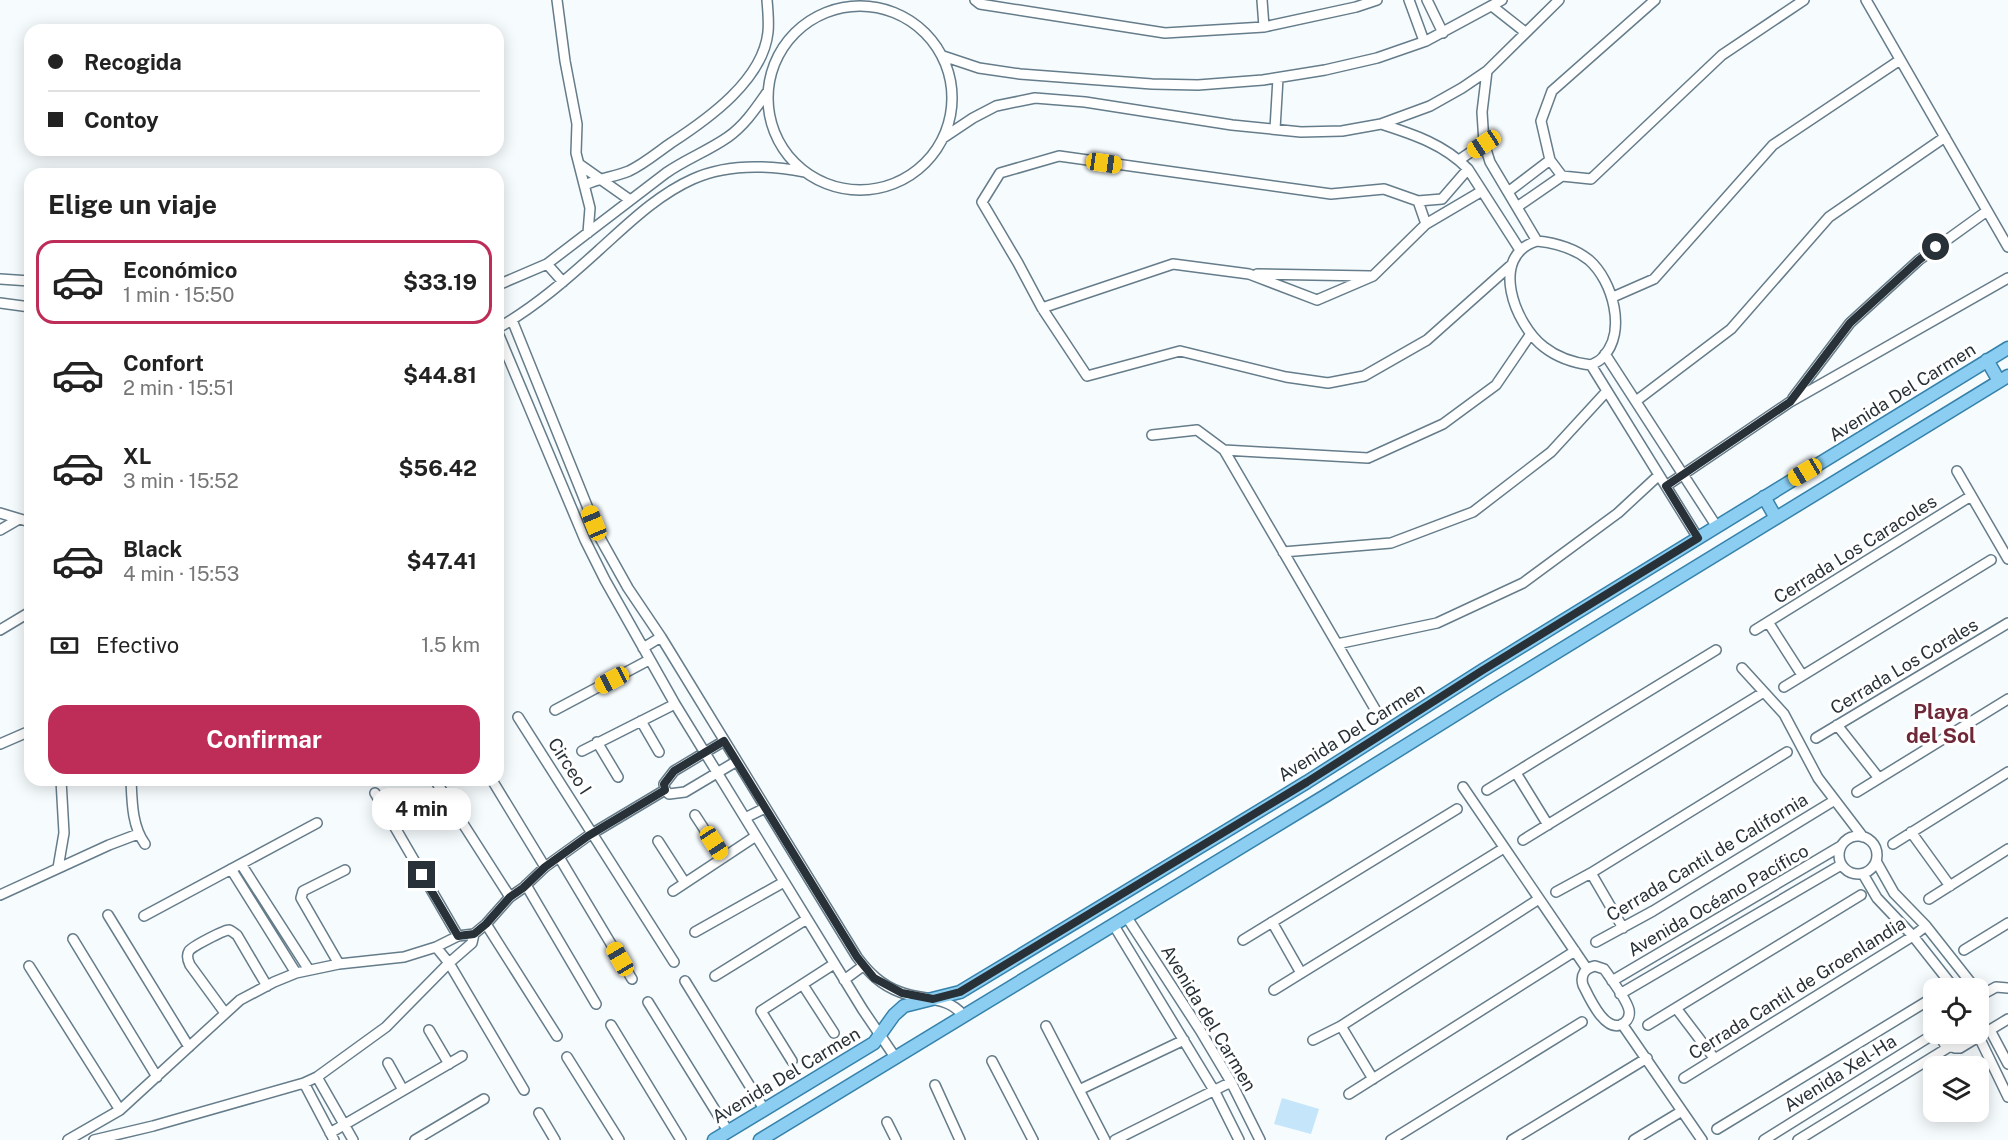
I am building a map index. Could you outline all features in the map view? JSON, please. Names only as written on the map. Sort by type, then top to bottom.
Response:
[{"type":"main road","name":"Avenida Del Carmen","points":[[714,1140],[874,1043],[894,1015],[904,1006],[960,992],[1307,782],[1483,670],[2008,348]]},
{"type":"main road","points":[[760,1140],[2004,378],[1987,360]]},
{"type":"main road","points":[[1764,497],[1776,518]]},
{"type":"main road","points":[[1653,566],[1665,586]]},
{"type":"main road","points":[[1483,670],[1495,690]]},
{"type":"main road","points":[[1307,782],[1319,787],[1325,796]]},
{"type":"street","points":[[557,0],[577,124],[576,144],[579,164],[590,208],[588,233]]},
{"type":"street","points":[[585,185],[599,178],[628,171],[703,122],[724,104],[757,63],[764,47],[768,33],[767,0]]},
{"type":"street","points":[[975,0],[980,4],[1165,33],[1264,27],[1356,3],[1377,0]]},
{"type":"street","points":[[1262,0],[1264,27]]},
{"type":"street","points":[[1408,0],[1424,41]]},
{"type":"street","points":[[1427,0],[1443,33]]},
{"type":"street","points":[[943,56],[979,68],[1020,74],[1152,84],[1198,85],[1278,78],[1377,58],[1443,33],[1502,0]]},
{"type":"street","points":[[942,138],[996,106],[1035,98],[1085,102],[1232,125],[1301,132],[1342,131],[1381,124],[1430,106],[1487,71],[1559,0]]},
{"type":"street","points":[[1562,176],[1550,160],[1541,121],[1552,91],[1655,0]]},
{"type":"street","points":[[1516,207],[1562,176],[1591,179],[1722,55],[1804,0]]},
{"type":"street","points":[[1866,0],[2008,247]]},
{"type":"street","points":[[867,6],[898,13],[924,31],[943,56],[952,86],[951,118],[939,147],[919,170],[894,185],[865,191],[836,188],[805,172],[787,156],[773,130],[768,101],[769,89],[772,72],[784,45],[807,22],[836,9],[867,6]]},
{"type":"street","points":[[1492,6],[1525,32]]},
{"type":"street","points":[[1613,297],[1654,279],[1773,145],[1900,60]]},
{"type":"street","points":[[1487,71],[1482,112],[1484,144],[1490,162],[1537,241]]},
{"type":"street","points":[[1275,129],[1278,78]]},
{"type":"street","points":[[504,282],[547,264],[683,161],[729,136],[751,115],[769,89]]},
{"type":"street","points":[[1381,124],[1432,143],[1459,160],[1468,169],[1521,250]]},
{"type":"street","points":[[1636,401],[1731,329],[1829,216],[1945,137]]},
{"type":"street","points":[[1459,160],[1484,144]]},
{"type":"street","points":[[1468,169],[1442,199],[1418,201],[1384,189],[1331,194],[1059,156],[1000,173],[981,202],[1018,262],[1042,308],[1087,376],[1180,351],[1286,378],[1328,384],[1364,376],[1427,340],[1510,266],[1526,244],[1537,241],[1554,243],[1572,249],[1589,260],[1604,277],[1613,297],[1615,322],[1613,343],[1603,358],[1591,365],[1560,358],[1530,334],[1515,302],[1510,284],[1510,266]]},
{"type":"street","points":[[1508,192],[1550,160]]},
{"type":"street","points":[[579,164],[630,200]]},
{"type":"street","points":[[504,325],[526,311],[563,282],[640,213],[667,193],[694,178],[722,170],[753,166],[805,172]]},
{"type":"street","points":[[1249,274],[1317,300],[1373,276],[1425,224],[1482,191]]},
{"type":"street","points":[[1442,199],[1449,210]]},
{"type":"street","points":[[1418,201],[1425,224]]},
{"type":"street","points":[[1790,402],[1850,323],[1919,260],[1987,211]]},
{"type":"street","points":[[1510,235],[1522,230],[1526,223]]},
{"type":"street","points":[[547,264],[563,282]]},
{"type":"street","points":[[1042,308],[1173,264],[1249,274],[1373,276]]},
{"type":"street","points":[[1666,486],[1684,476],[1790,402],[2008,278]]},
{"type":"street","points":[[0,279],[24,281]]},
{"type":"street","points":[[0,303],[24,306]]},
{"type":"street","points":[[512,320],[600,538],[628,588],[661,637],[863,966],[874,978],[886,986],[902,993],[948,1002],[957,1007],[963,1015]]},
{"type":"street","points":[[1224,450],[1368,458],[1443,424],[1496,385],[1530,334]]},
{"type":"street","points":[[504,347],[588,546],[649,660],[834,964],[895,1057]]},
{"type":"street","points":[[1605,354],[1717,527]]},
{"type":"street","points":[[1591,365],[1698,538]]},
{"type":"street","points":[[1283,552],[1391,543],[1473,512],[1551,452],[1607,391]]},
{"type":"street","points":[[1634,434],[1650,423]]},
{"type":"street","points":[[1152,435],[1197,430],[1224,450],[1375,709]]},
{"type":"street","points":[[1957,471],[2008,559]]},
{"type":"street","points":[[1337,644],[1437,623],[1523,583],[1618,513],[1659,475]]},
{"type":"street","name":"Cerrada Los Caracoles","points":[[1755,630],[1971,496]]},
{"type":"street","points":[[0,513],[24,520]]},
{"type":"street","points":[[0,530],[19,519]]},
{"type":"street","points":[[1784,687],[1991,560]]},
{"type":"street","points":[[0,630],[24,616]]},
{"type":"street","points":[[1768,622],[1802,675]]},
{"type":"street","name":"Cerrada Los Corales","points":[[1816,738],[2008,623]]},
{"type":"street","points":[[643,648],[661,637]]},
{"type":"street","points":[[1487,790],[1716,650]]},
{"type":"street","points":[[555,710],[649,660]]},
{"type":"street","points":[[1742,668],[1784,714],[1818,778],[1863,837],[1873,843],[1876,849],[1876,861],[1894,893],[1926,926],[1966,976],[1963,978]]},
{"type":"street","points":[[1523,840],[1764,692]]},
{"type":"street","points":[[1857,792],[2008,699]]},
{"type":"street","points":[[582,751],[675,704]]},
{"type":"street","name":"Circeo I","points":[[518,717],[674,962]]},
{"type":"street","points":[[641,721],[659,752]]},
{"type":"street","points":[[1837,725],[1878,777]]},
{"type":"street","points":[[0,744],[24,734]]},
{"type":"street","points":[[724,741],[674,771],[664,784],[665,790],[669,794],[685,792],[737,761]]},
{"type":"street","points":[[597,742],[618,777]]},
{"type":"street","points":[[1556,892],[1591,873],[1788,752]]},
{"type":"street","points":[[1893,843],[2008,772]]},
{"type":"street","points":[[1516,773],[1548,825]]},
{"type":"street","points":[[58,868],[64,833],[61,786]]},
{"type":"street","points":[[131,786],[132,805],[138,834],[145,844]]},
{"type":"street","points":[[439,786],[510,897]]},
{"type":"street","points":[[496,786],[545,867]]},
{"type":"street","points":[[1463,787],[1587,969]]},
{"type":"street","points":[[68,1140],[120,1110],[240,1000],[296,973],[339,964],[404,957],[436,947],[458,936],[474,934],[510,897],[545,867],[593,832],[665,790]]},
{"type":"street","points":[[375,793],[458,936]]},
{"type":"street","name":"Cerrada Cantil de California","points":[[1596,942],[1653,911],[1835,800]]},
{"type":"street","points":[[745,818],[765,808]]},
{"type":"street","points":[[1244,940],[1457,809]]},
{"type":"street","points":[[695,815],[723,858]]},
{"type":"street","points":[[144,916],[317,823]]},
{"type":"street","points":[[1911,832],[1950,886]]},
{"type":"street","points":[[0,895],[138,834]]},
{"type":"street","points":[[673,891],[756,836]]},
{"type":"street","points":[[1863,837],[1850,838],[1841,846],[1839,852],[1841,865],[1851,873],[1863,874],[1869,871],[1876,861]]},
{"type":"street","points":[[658,841],[685,883]]},
{"type":"street","name":"Avenida Océano Pacífico","points":[[1612,981],[1841,846]]},
{"type":"street","points":[[1274,990],[1504,848]]},
{"type":"street","points":[[1929,899],[2008,849]]},
{"type":"street","points":[[560,857],[632,979]]},
{"type":"street","points":[[241,864],[309,970]]},
{"type":"street","name":"Avenida Océano Pacífico","points":[[1620,994],[1841,865]]},
{"type":"street","points":[[231,869],[296,973]]},
{"type":"street","points":[[339,964],[301,898],[303,891],[345,870]]},
{"type":"street","points":[[1591,873],[1623,928]]},
{"type":"street","points":[[1863,874],[1877,898],[1913,936],[1944,978]]},
{"type":"street","points":[[695,932],[784,882]]},
{"type":"street","points":[[526,885],[596,1004]]},
{"type":"street","points":[[1648,1025],[1861,895]]},
{"type":"street","points":[[1313,1040],[1341,1026],[1539,899]]},
{"type":"street","points":[[108,915],[189,1047]]},
{"type":"street","name":"Avenida del Carmen","points":[[1126,916],[1167,977],[1231,1082],[1260,1140]]},
{"type":"street","points":[[715,976],[807,919]]},
{"type":"street","points":[[1272,922],[1301,974]]},
{"type":"street","points":[[1964,950],[2008,923]]},
{"type":"street","points":[[486,924],[557,1036]]},
{"type":"street","name":"Avenida del Carmen","points":[[1113,924],[1215,1092],[1239,1140]]},
{"type":"street","name":"Cerrada Cantil de Groenlandia","points":[[1684,1078],[1926,926]]},
{"type":"street","points":[[225,1013],[190,965],[187,959],[192,948],[225,931],[233,932],[267,986]]},
{"type":"street","points":[[93,1140],[304,1083],[317,1077],[386,1027],[472,943],[474,934]]},
{"type":"street","points":[[73,939],[157,1077]]},
{"type":"street","points":[[436,947],[449,963],[524,1090]]},
{"type":"street","points":[[1348,1094],[1575,951]]},
{"type":"street","points":[[792,1061],[761,1011],[834,964]]},
{"type":"street","points":[[29,966],[120,1110]]},
{"type":"street","points":[[844,980],[863,966]]},
{"type":"street","points":[[1595,966],[1607,973],[1612,981],[1629,1010],[1627,1019],[1615,1026],[1604,1020],[1583,985],[1582,977],[1587,969],[1595,966]]},
{"type":"street","points":[[1151,987],[1167,977]]},
{"type":"street","points":[[685,981],[765,1109]]},
{"type":"street","points":[[803,985],[834,1033]]},
{"type":"street","points":[[1989,989],[1996,987],[2008,988]]},
{"type":"street","points":[[648,1002],[728,1131]]},
{"type":"street","points":[[1717,1129],[1923,1004]]},
{"type":"street","points":[[1676,1008],[1714,1058]]},
{"type":"street","name":"Avenida Xel-Ha","points":[[1990,1030],[2008,1019]]},
{"type":"street","points":[[1391,1140],[1582,1022]]},
{"type":"street","points":[[1622,1024],[1702,1140]]},
{"type":"street","points":[[611,1025],[681,1140]]},
{"type":"street","points":[[1046,1026],[1105,1140]]},
{"type":"street","points":[[1341,1026],[1373,1079]]},
{"type":"street","points":[[429,1030],[449,1064]]},
{"type":"street","points":[[1990,1030],[2008,1064]]},
{"type":"street","points":[[1079,1090],[1184,1040]]},
{"type":"street","name":"Avenida Xel-Ha","points":[[1764,1140],[1923,1041]]},
{"type":"street","points":[[1945,1044],[1949,1047]]},
{"type":"street","name":"Avenida Xel-Ha","points":[[1798,1140],[1949,1047],[1960,1048],[1967,1044]]},
{"type":"street","points":[[1983,1044],[2007,1092]]},
{"type":"street","points":[[1911,1048],[1921,1065]]},
{"type":"street","points":[[304,1083],[332,1137],[343,1124],[462,1056]]},
{"type":"street","points":[[567,1057],[619,1140]]},
{"type":"street","points":[[1512,1140],[1647,1058]]},
{"type":"street","points":[[992,1061],[1033,1140]]},
{"type":"street","points":[[388,1063],[404,1090]]},
{"type":"street","points":[[317,1077],[353,1140]]},
{"type":"street","points":[[1115,1140],[1231,1082]]},
{"type":"street","points":[[935,1085],[960,1140]]},
{"type":"street","points":[[415,1140],[484,1099]]},
{"type":"street","points":[[1634,1140],[1682,1111]]},
{"type":"street","points":[[539,1113],[555,1140]]},
{"type":"street","points":[[104,1119],[112,1136]]},
{"type":"street","points":[[887,1122],[896,1140]]},
{"type":"street","points":[[1407,1131],[1412,1140]]},
{"type":"shaded area","points":[[1282,1098],[1319,1109],[1311,1134],[1274,1124]]},
{"type":"district","name":"Playa del Sol","points":[[1941,723]]},
{"type":"route","points":[[422,875],[458,936],[474,934],[510,897],[545,867],[588,836],[665,790],[664,784],[674,771],[724,741],[865,969],[886,986],[902,993],[933,999],[960,992],[1307,782],[1483,670],[1698,538],[1666,486],[1684,476],[1790,402],[1850,323],[1936,247]]}]
